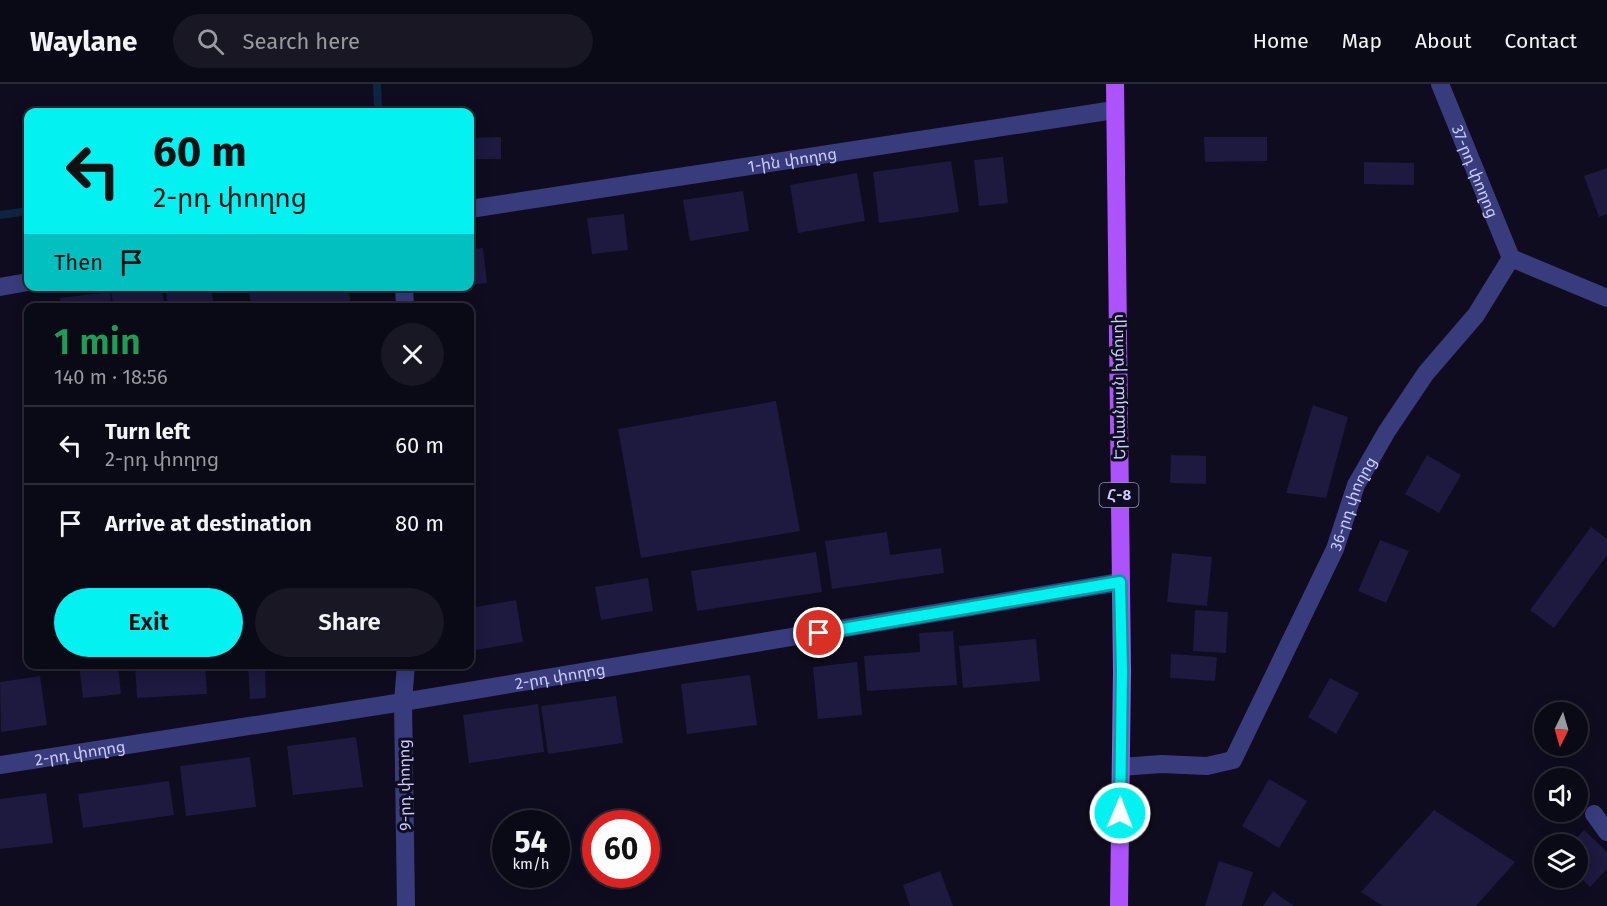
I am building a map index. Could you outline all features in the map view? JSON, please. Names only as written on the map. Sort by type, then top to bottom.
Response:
[{"type":"main road","name":"Երևանյան խճուղի","points":[[1115,84],[1121,767],[1119,906]]},
{"type":"street","name":"37-րդ փողոց","points":[[1440,84],[1511,258]]},
{"type":"street","name":"1-ին փողոց","points":[[474,208],[1114,110]]},
{"type":"street","points":[[1511,258],[1607,298]]},
{"type":"street","name":"36-րդ փողոց","points":[[1121,767],[1161,764],[1207,766],[1233,760],[1335,549],[1356,485],[1387,431],[1426,373],[1476,315],[1511,258]]},
{"type":"street","points":[[0,287],[24,283]]},
{"type":"street","name":"2-րդ փողոց","points":[[0,765],[403,702],[1120,582]]},
{"type":"street","name":"9-րդ փողոց","points":[[406,669],[403,702],[406,906]]},
{"type":"street","points":[[1594,814],[1607,832]]},
{"type":"building","points":[[501,137],[501,159],[474,159],[474,138]]},
{"type":"building","points":[[1204,137],[1267,137],[1267,161],[1205,162]]},
{"type":"building","points":[[1003,157],[1008,203],[979,206],[974,160]]},
{"type":"building","points":[[951,161],[959,212],[879,223],[873,172]]},
{"type":"building","points":[[1364,162],[1414,163],[1414,185],[1364,184]]},
{"type":"building","points":[[1607,168],[1607,214],[1599,217],[1584,176]]},
{"type":"building","points":[[857,173],[865,221],[798,233],[790,185]]},
{"type":"building","points":[[743,191],[749,231],[690,241],[683,200]]},
{"type":"building","points":[[624,214],[628,250],[592,254],[587,218]]},
{"type":"building","points":[[483,248],[487,283],[474,285],[474,249]]},
{"type":"building","points":[[162,291],[164,303],[113,303],[111,292]]},
{"type":"building","points":[[166,291],[212,291],[213,303],[167,303]]},
{"type":"building","points":[[249,291],[349,291],[351,303],[251,303]]},
{"type":"building","points":[[110,292],[111,303],[61,303],[60,298]]},
{"type":"building","points":[[776,401],[800,531],[641,558],[618,429]]},
{"type":"building","points":[[1313,405],[1348,417],[1326,498],[1286,493]]},
{"type":"building","points":[[1171,455],[1206,456],[1206,484],[1170,483]]},
{"type":"building","points":[[1427,455],[1461,475],[1439,513],[1405,494]]},
{"type":"building","points":[[1591,527],[1607,539],[1607,555],[1554,628],[1530,610]]},
{"type":"building","points":[[887,532],[890,555],[941,548],[944,573],[832,589],[825,541]]},
{"type":"building","points":[[1380,540],[1409,551],[1386,603],[1358,591]]},
{"type":"building","points":[[816,552],[822,592],[697,611],[691,571]]},
{"type":"building","points":[[1172,553],[1212,557],[1207,606],[1167,602]]},
{"type":"building","points":[[648,578],[653,611],[601,620],[595,587]]},
{"type":"building","points":[[516,600],[523,642],[474,650],[474,607]]},
{"type":"building","points":[[1195,610],[1228,612],[1226,653],[1193,651]]},
{"type":"building","points":[[953,631],[957,685],[867,691],[864,656],[920,652],[919,633]]},
{"type":"building","points":[[1036,639],[1040,681],[963,688],[959,646]]},
{"type":"building","points":[[1171,654],[1217,657],[1215,681],[1170,678]]},
{"type":"building","points":[[857,662],[862,715],[818,719],[813,667]]},
{"type":"building","points":[[80,669],[118,669],[121,694],[83,698]]},
{"type":"building","points":[[135,669],[205,669],[207,694],[137,698]]},
{"type":"building","points":[[248,669],[265,669],[266,698],[250,699]]},
{"type":"building","points":[[750,675],[757,725],[687,734],[681,684]]},
{"type":"building","points":[[40,676],[47,725],[1,732],[0,682]]},
{"type":"building","points":[[1330,678],[1359,693],[1336,734],[1308,717]]},
{"type":"building","points":[[616,696],[623,743],[548,754],[541,706]]},
{"type":"building","points":[[538,704],[544,752],[469,763],[463,715]]},
{"type":"building","points":[[356,737],[363,787],[293,795],[287,746]]},
{"type":"building","points":[[250,757],[256,807],[186,816],[180,766]]},
{"type":"building","points":[[1269,779],[1307,801],[1279,848],[1242,826]]},
{"type":"building","points":[[169,781],[174,815],[83,828],[78,794]]},
{"type":"building","points":[[46,793],[53,843],[0,849],[0,799]]},
{"type":"building","points":[[1434,810],[1515,862],[1476,906],[1383,906],[1361,892]]},
{"type":"building","points":[[1584,830],[1607,852],[1607,869],[1590,887],[1588,885],[1588,834],[1580,834]]},
{"type":"building","points":[[1219,861],[1253,872],[1242,906],[1205,906]]},
{"type":"building","points":[[940,871],[953,906],[910,906],[903,885]]},
{"type":"building","points":[[1273,891],[1294,906],[1263,906]]},
{"type":"waterway","points":[[377,84],[377,108]]},
{"type":"waterway","points":[[0,215],[24,212]]},
{"type":"route","points":[[819,633],[1120,582],[1122,671],[1120,813]]}]
